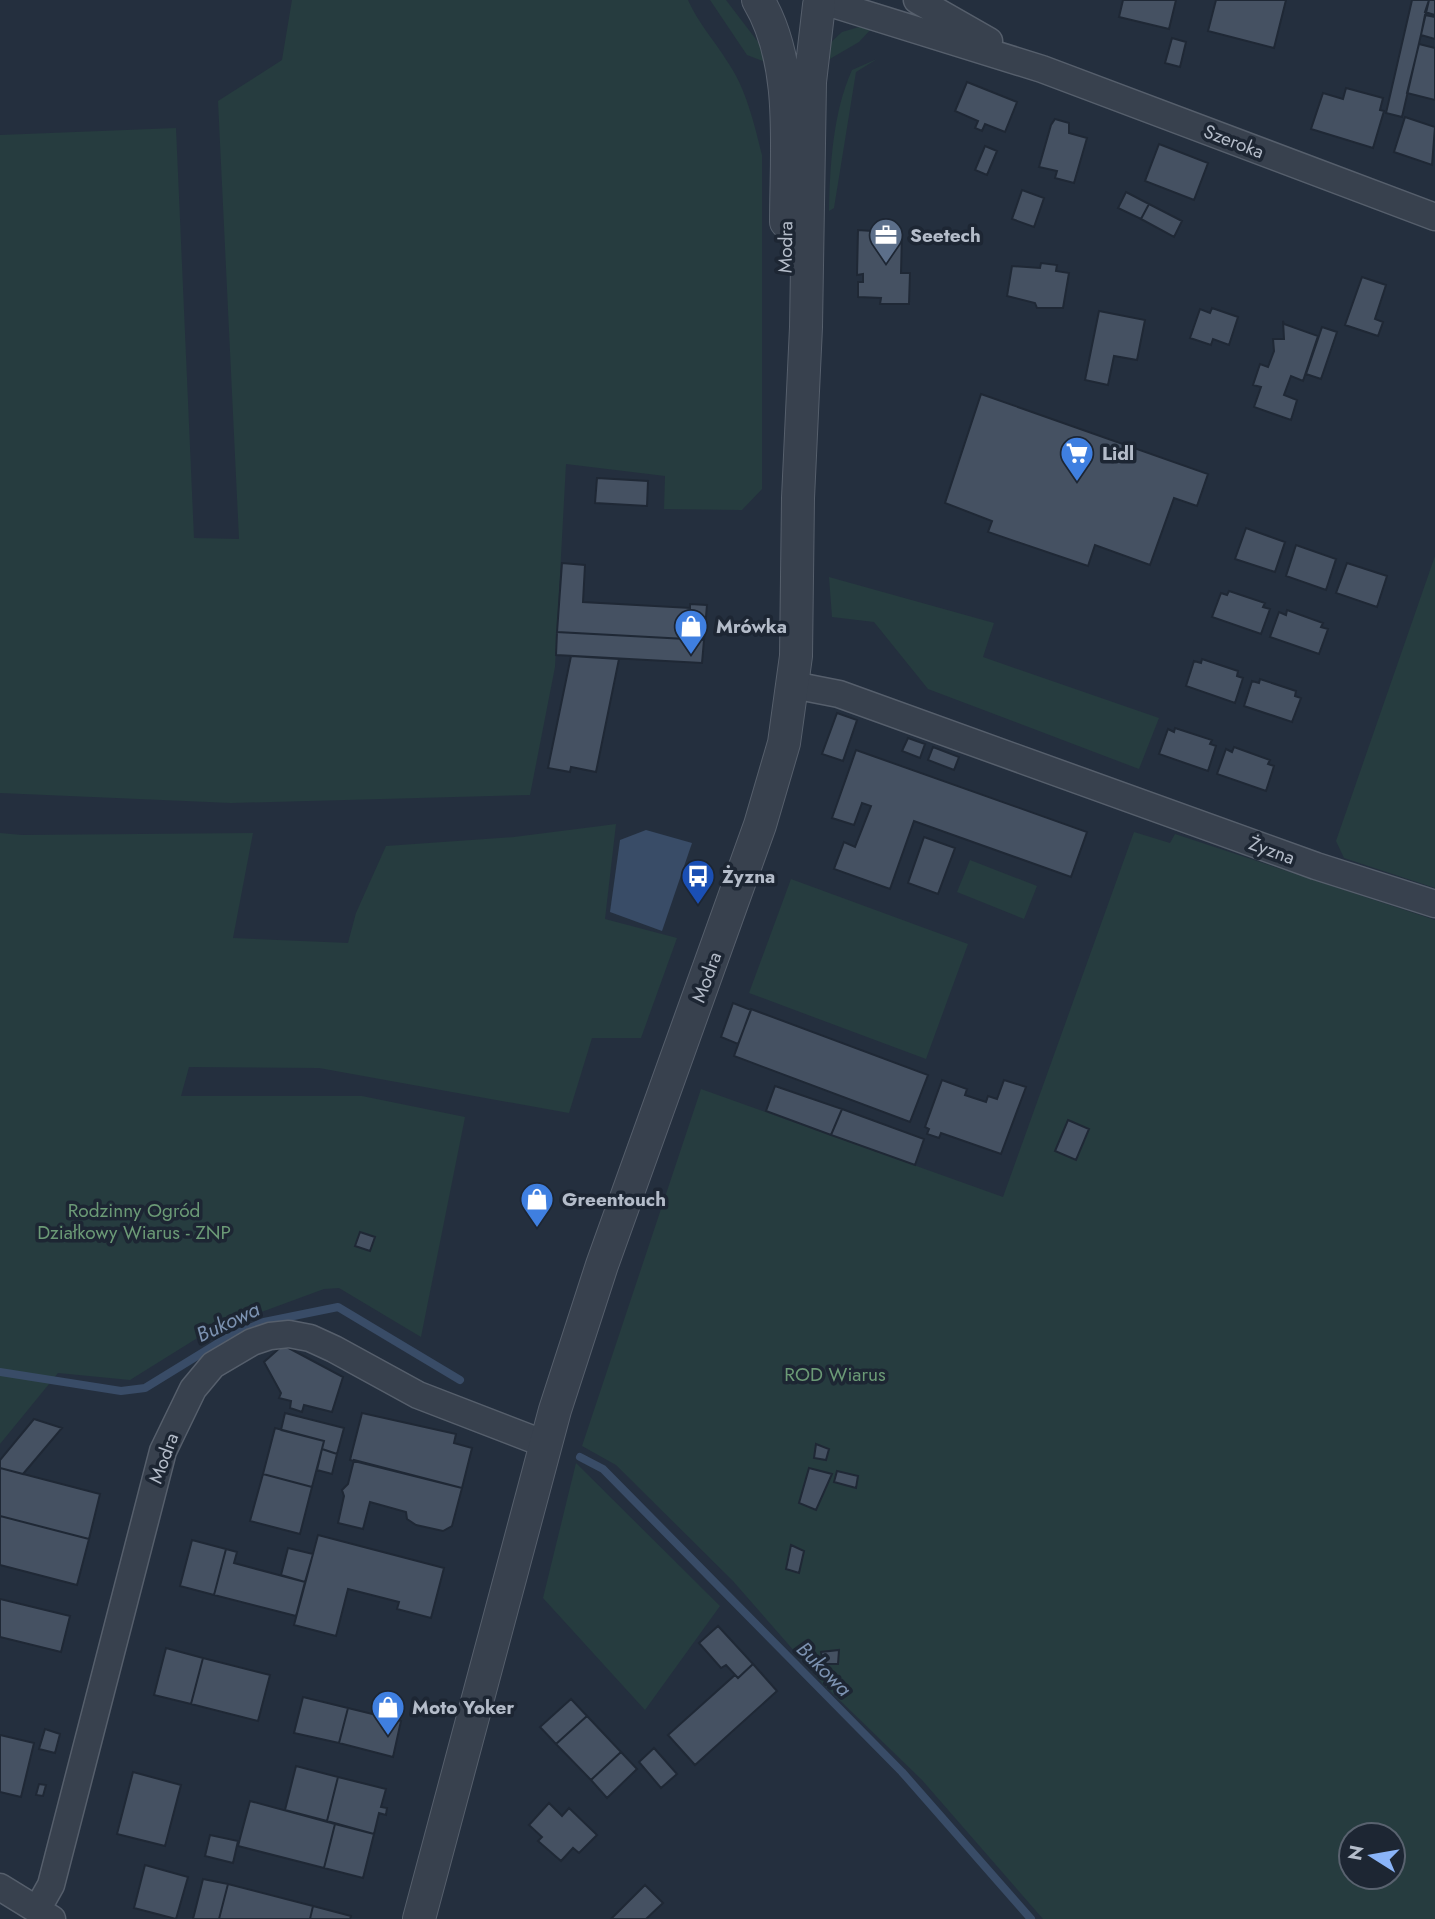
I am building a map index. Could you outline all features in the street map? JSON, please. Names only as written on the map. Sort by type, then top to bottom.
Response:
[{"type":"street","points":[[759,0],[787,12],[802,12],[822,2]]},
{"type":"street","name":"Modra","points":[[759,0],[775,40],[783,91],[784,328],[798,498]]},
{"type":"street","name":"Szeroka","points":[[917,0],[1033,66]]},
{"type":"street","name":"Modra","points":[[419,1919],[545,1444],[602,1265],[770,797],[784,743],[793,685],[806,327],[810,82],[822,2]]},
{"type":"street","name":"Szeroka","points":[[822,2],[1033,66],[1435,217]]},
{"type":"street","name":"Żyzna","points":[[793,685],[839,694],[1304,862],[1435,904]]},
{"type":"street","name":"Modra","points":[[0,1887],[45,1914],[163,1451],[193,1388],[213,1365],[270,1336],[289,1334],[310,1338],[418,1395],[545,1444]]},
{"type":"green space","points":[[292,0],[688,0],[734,71],[749,106],[762,155],[762,489],[742,510],[664,509],[665,476],[566,464],[555,667],[530,795],[231,803],[0,793],[0,135],[176,128],[194,538],[239,539],[218,101],[282,60]]},
{"type":"green space","points":[[710,0],[726,0],[758,42],[768,63],[747,55]]},
{"type":"green space","points":[[859,27],[872,28],[859,42],[828,60],[828,45],[842,32]]},
{"type":"green space","points":[[877,59],[856,72],[834,208],[829,211],[834,139],[846,86],[852,70]]},
{"type":"green space","points":[[1435,556],[1435,888],[1344,858],[1336,841]]},
{"type":"green space","points":[[829,577],[994,623],[983,657],[1159,718],[1139,769],[928,689],[874,622],[832,617]]},
{"type":"green space","name":"Rodzinny Ogród Działkowy Wiarus - ZNP","points":[[616,824],[605,919],[677,938],[641,1038],[592,1038],[569,1113],[319,1068],[189,1067],[181,1096],[362,1096],[465,1117],[421,1337],[339,1288],[324,1289],[207,1332],[130,1380],[58,1373],[0,1444],[0,833],[253,833],[233,938],[348,943],[356,913],[386,846],[514,837]]},
{"type":"green space","name":"ROD Wiarus","points":[[1134,832],[1170,843],[1175,834],[1435,920],[1435,1919],[1043,1919],[922,1780],[823,1684],[733,1581],[616,1465],[582,1446],[701,1089],[1003,1197]]},
{"type":"green space","points":[[970,860],[1037,886],[1024,919],[957,892]]},
{"type":"green space","points":[[791,879],[968,944],[926,1059],[749,993]]},
{"type":"green space","points":[[576,1463],[720,1606],[645,1710],[543,1598]]},
{"type":"water","points":[[646,830],[692,843],[662,931],[610,912],[620,840]]},
{"type":"building","points":[[1123,0],[1176,0],[1169,29],[1119,17]]},
{"type":"building","points":[[1216,0],[1286,0],[1274,48],[1208,31]]},
{"type":"building","points":[[1412,0],[1429,0],[1402,117],[1386,113]]},
{"type":"building","points":[[1429,0],[1435,0],[1435,15],[1425,12]]},
{"type":"building","points":[[1425,15],[1435,17],[1435,39],[1421,35]]},
{"type":"building","points":[[1172,38],[1186,42],[1180,67],[1165,63]]},
{"type":"building","points":[[1419,44],[1435,48],[1435,100],[1407,93]]},
{"type":"building","points":[[967,82],[1017,102],[1005,132],[985,124],[982,131],[975,128],[978,121],[955,111]]},
{"type":"building","points":[[1346,88],[1383,98],[1380,110],[1384,111],[1373,148],[1311,129],[1323,93],[1343,99]]},
{"type":"building","points":[[1405,117],[1435,127],[1432,165],[1394,152]]},
{"type":"building","points":[[1055,119],[1069,123],[1069,133],[1087,138],[1074,183],[1055,178],[1057,171],[1039,167]]},
{"type":"building","points":[[1159,144],[1208,163],[1194,200],[1145,181]]},
{"type":"building","points":[[985,146],[997,151],[987,175],[975,170]]},
{"type":"building","points":[[1022,190],[1044,198],[1034,227],[1012,219]]},
{"type":"building","points":[[1126,192],[1149,204],[1141,219],[1118,208]]},
{"type":"building","points":[[1149,204],[1182,221],[1174,237],[1141,219]]},
{"type":"building","points":[[858,230],[902,233],[901,273],[910,273],[909,304],[880,304],[881,298],[858,297],[858,282],[863,282],[863,274],[857,275]]},
{"type":"building","points":[[1041,263],[1057,265],[1056,271],[1069,273],[1063,308],[1037,308],[1035,303],[1007,296],[1012,266],[1040,268]]},
{"type":"building","points":[[1362,277],[1386,285],[1375,319],[1383,322],[1378,336],[1345,325]]},
{"type":"building","points":[[1212,308],[1238,317],[1229,345],[1213,339],[1211,345],[1190,338],[1200,309],[1210,313]]},
{"type":"building","points":[[1099,311],[1145,320],[1137,360],[1114,356],[1108,385],[1085,380]]},
{"type":"building","points":[[1283,321],[1284,324],[1318,336],[1303,381],[1291,376],[1284,395],[1297,400],[1291,420],[1254,407],[1261,387],[1253,385],[1260,364],[1268,367],[1274,351],[1273,339],[1284,339]]},
{"type":"building","points":[[1322,327],[1337,332],[1321,379],[1306,374]]},
{"type":"building","name":"Lidl","points":[[981,394],[1208,474],[1197,506],[1174,498],[1150,565],[1095,545],[1088,566],[988,532],[992,521],[945,503]]},
{"type":"building","points":[[597,478],[648,481],[647,506],[595,503]]},
{"type":"building","points":[[1246,528],[1285,542],[1275,572],[1235,559]]},
{"type":"building","points":[[1296,545],[1336,559],[1326,590],[1286,576]]},
{"type":"building","points":[[562,563],[585,565],[583,602],[690,608],[690,604],[707,605],[704,640],[557,632]]},
{"type":"building","points":[[1347,563],[1387,576],[1377,607],[1336,593]]},
{"type":"building","points":[[1229,591],[1265,603],[1263,607],[1270,609],[1261,634],[1212,617],[1221,593],[1227,595]]},
{"type":"building","points":[[1287,610],[1323,623],[1321,627],[1328,629],[1319,654],[1270,637],[1279,612],[1286,615]]},
{"type":"building","points":[[557,632],[704,640],[702,663],[556,655]]},
{"type":"building","points":[[571,656],[619,659],[596,772],[571,767],[570,772],[548,768]]},
{"type":"building","points":[[1202,659],[1238,671],[1237,676],[1243,678],[1235,703],[1186,686],[1194,661],[1201,663]]},
{"type":"building","points":[[1260,679],[1296,691],[1295,696],[1301,698],[1292,722],[1244,706],[1252,681],[1259,683]]},
{"type":"building","points":[[837,713],[857,720],[843,761],[822,754]]},
{"type":"building","points":[[1175,728],[1212,740],[1210,744],[1216,746],[1208,771],[1159,754],[1168,729],[1174,732]]},
{"type":"building","points":[[908,738],[925,744],[920,758],[902,751]]},
{"type":"building","points":[[933,747],[959,757],[954,770],[928,760]]},
{"type":"building","points":[[1234,747],[1270,760],[1268,764],[1274,766],[1266,791],[1217,774],[1226,749],[1232,752]]},
{"type":"building","points":[[856,750],[1087,832],[1071,877],[914,821],[890,889],[834,869],[844,842],[855,847],[871,806],[862,803],[854,825],[832,818]]},
{"type":"building","points":[[924,837],[955,848],[938,894],[908,883]]},
{"type":"building","points":[[733,1003],[751,1010],[738,1044],[721,1037]]},
{"type":"building","points":[[751,1009],[928,1075],[910,1122],[734,1056]]},
{"type":"building","points":[[942,1080],[967,1089],[965,1095],[986,1102],[988,1096],[997,1099],[1004,1080],[1026,1087],[1001,1154],[941,1133],[939,1138],[927,1134],[929,1129],[925,1127]]},
{"type":"building","points":[[775,1086],[842,1109],[831,1135],[766,1111]]},
{"type":"building","points":[[842,1109],[924,1139],[915,1165],[831,1135]]},
{"type":"building","points":[[1068,1120],[1089,1129],[1076,1160],[1055,1151]]},
{"type":"building","points":[[360,1232],[375,1237],[370,1251],[355,1246]]},
{"type":"building","points":[[283,1345],[343,1377],[332,1412],[304,1405],[302,1412],[290,1408],[291,1401],[279,1398],[281,1393],[264,1362]]},
{"type":"building","points":[[285,1413],[344,1428],[337,1454],[322,1449],[324,1441],[281,1430]]},
{"type":"building","points":[[362,1413],[456,1434],[454,1443],[472,1448],[462,1488],[350,1460]]},
{"type":"building","points":[[34,1419],[62,1428],[23,1474],[0,1468],[0,1460]]},
{"type":"building","points":[[275,1428],[324,1441],[312,1487],[263,1474]]},
{"type":"building","points":[[816,1444],[829,1449],[826,1460],[814,1458]]},
{"type":"building","points":[[322,1449],[337,1454],[332,1474],[317,1470]]},
{"type":"building","points":[[354,1460],[462,1488],[452,1526],[443,1531],[416,1525],[407,1519],[406,1512],[370,1502],[363,1529],[338,1523],[344,1496],[342,1490],[348,1484]]},
{"type":"building","points":[[0,1468],[100,1494],[89,1539],[0,1516]]},
{"type":"building","points":[[809,1468],[832,1474],[816,1510],[799,1503]]},
{"type":"building","points":[[837,1471],[858,1476],[856,1488],[834,1482]]},
{"type":"building","points":[[263,1474],[312,1487],[300,1534],[250,1521]]},
{"type":"building","points":[[0,1516],[89,1539],[77,1585],[0,1565]]},
{"type":"building","points":[[318,1535],[444,1568],[431,1618],[397,1609],[399,1602],[348,1589],[336,1636],[294,1625]]},
{"type":"building","points":[[192,1540],[226,1549],[214,1595],[180,1586]]},
{"type":"building","points":[[791,1545],[804,1551],[799,1573],[786,1569]]},
{"type":"building","points":[[288,1548],[313,1554],[305,1582],[281,1575]]},
{"type":"building","points":[[226,1549],[237,1552],[234,1563],[305,1582],[296,1616],[214,1595]]},
{"type":"building","points":[[0,1599],[70,1616],[61,1652],[0,1637]]},
{"type":"building","points":[[718,1626],[753,1664],[738,1678],[726,1665],[721,1668],[699,1643]]},
{"type":"building","points":[[166,1648],[203,1658],[191,1704],[154,1695]]},
{"type":"building","points":[[839,1650],[838,1664],[823,1664],[821,1652]]},
{"type":"building","points":[[203,1658],[270,1675],[258,1721],[191,1704]]},
{"type":"building","points":[[753,1664],[777,1691],[695,1765],[668,1735],[735,1675],[738,1678]]},
{"type":"building","points":[[303,1697],[348,1708],[339,1743],[294,1733]]},
{"type":"building","points":[[571,1699],[587,1716],[556,1744],[540,1727]]},
{"type":"building","points":[[348,1708],[401,1721],[393,1757],[339,1743]]},
{"type":"building","points":[[587,1716],[621,1752],[591,1780],[556,1744]]},
{"type":"building","points":[[45,1729],[60,1734],[55,1753],[39,1749]]},
{"type":"building","points":[[0,1735],[34,1743],[21,1797],[0,1792]]},
{"type":"building","points":[[654,1748],[677,1774],[661,1788],[639,1762]]},
{"type":"building","points":[[621,1752],[637,1769],[607,1798],[591,1780]]},
{"type":"building","points":[[296,1766],[338,1777],[327,1821],[285,1810]]},
{"type":"building","points":[[133,1772],[181,1785],[165,1846],[117,1834]]},
{"type":"building","points":[[338,1777],[386,1789],[381,1807],[387,1808],[386,1815],[379,1813],[374,1834],[327,1821]]},
{"type":"building","points":[[39,1784],[46,1785],[43,1796],[36,1795]]},
{"type":"building","points":[[250,1801],[335,1824],[324,1868],[238,1846]]},
{"type":"building","points":[[549,1803],[562,1816],[569,1808],[597,1835],[579,1853],[573,1848],[561,1861],[538,1841],[542,1837],[529,1825]]},
{"type":"building","points":[[335,1824],[374,1834],[363,1878],[324,1868]]},
{"type":"building","points":[[210,1835],[238,1841],[233,1863],[205,1856]]},
{"type":"building","points":[[145,1865],[188,1877],[176,1919],[134,1908]]},
{"type":"building","points":[[203,1879],[228,1884],[219,1919],[193,1919]]},
{"type":"building","points":[[228,1884],[313,1906],[310,1919],[219,1919]]},
{"type":"building","points":[[645,1885],[663,1903],[646,1919],[611,1919]]},
{"type":"building","points":[[313,1906],[351,1916],[350,1919],[310,1919]]},
{"type":"waterway","name":"Bukowa","points":[[0,1372],[121,1391],[145,1388],[228,1337],[264,1322],[338,1307],[460,1380]]},
{"type":"waterway","name":"Bukowa","points":[[580,1457],[603,1469],[902,1772],[1031,1919]]},
{"type":"place","name":"Seetech","points":[[886,265]]},
{"type":"place","name":"Lidl","points":[[1077,483]]},
{"type":"place","name":"Mrówka","points":[[691,656]]},
{"type":"place","name":"Żyzna","points":[[698,906]]},
{"type":"place","name":"Greentouch","points":[[537,1229]]},
{"type":"place","name":"Moto Yoker","points":[[388,1737]]}]
